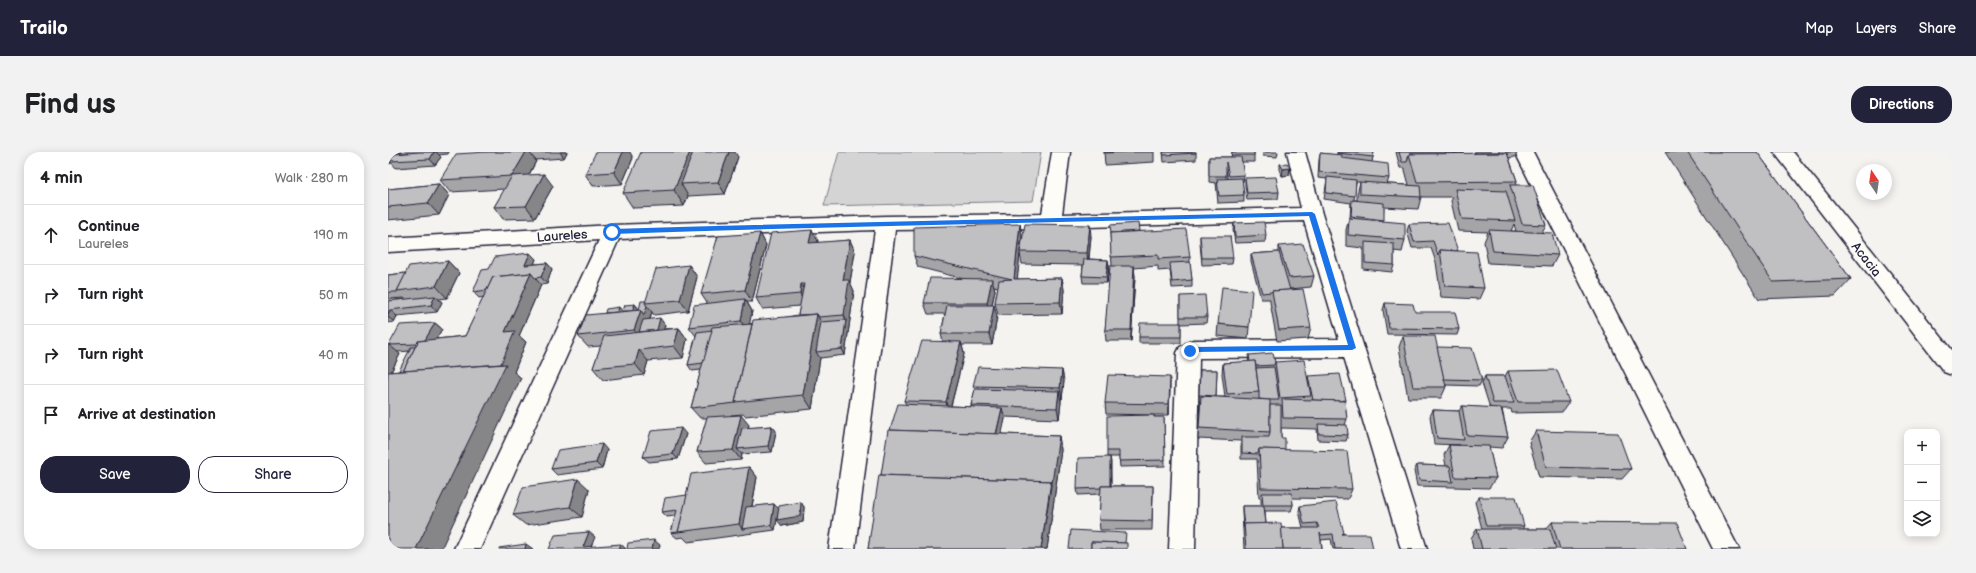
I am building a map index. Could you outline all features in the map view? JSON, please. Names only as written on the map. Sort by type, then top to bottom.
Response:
[{"type":"street","points":[[388,157],[392,152]]},
{"type":"street","points":[[1051,221],[1061,152]]},
{"type":"street","points":[[1296,152],[1312,214],[1414,549]]},
{"type":"street","points":[[1524,152],[1726,549]]},
{"type":"street","name":"Acacia","points":[[1783,152],[1952,366]]},
{"type":"street","name":"Laureles","points":[[388,246],[612,232],[886,223],[1051,221],[1312,214]]},
{"type":"street","points":[[842,549],[886,223]]},
{"type":"street","points":[[467,549],[612,232]]},
{"type":"street","points":[[1182,549],[1188,353],[1193,349],[1352,348]]},
{"type":"shaded area","points":[[839,152],[1041,152],[1033,201],[824,206]]},
{"type":"building","points":[[434,152],[430,159],[390,161],[395,154]]},
{"type":"building","points":[[526,152],[512,176],[440,180],[456,154]]},
{"type":"building","points":[[596,152],[623,152],[614,172],[585,174]]},
{"type":"building","points":[[641,152],[690,152],[674,190],[623,193]]},
{"type":"building","points":[[693,152],[729,152],[718,182],[681,184]]},
{"type":"building","points":[[1104,152],[1126,152],[1104,153]]},
{"type":"building","points":[[1163,152],[1196,152],[1196,153],[1164,155]]},
{"type":"building","points":[[1232,152],[1254,152],[1254,155],[1232,155]]},
{"type":"building","points":[[1374,152],[1373,157],[1337,153]]},
{"type":"building","points":[[1399,152],[1463,152],[1464,154],[1409,154],[1407,162],[1402,162]]},
{"type":"building","points":[[1475,152],[1499,152],[1500,153],[1475,154]]},
{"type":"building","points":[[1687,152],[1757,152],[1851,279],[1773,282]]},
{"type":"building","points":[[1320,153],[1342,155],[1342,158],[1388,164],[1389,178],[1319,172]]},
{"type":"building","points":[[1507,153],[1517,181],[1417,182],[1409,154]]},
{"type":"building","points":[[1209,157],[1241,157],[1244,175],[1229,176],[1226,162],[1226,176],[1209,176]]},
{"type":"building","points":[[1287,163],[1290,168],[1283,169],[1280,164]]},
{"type":"building","points":[[544,174],[526,206],[494,207],[512,176]]},
{"type":"building","points":[[1276,177],[1279,192],[1247,193],[1245,178]]},
{"type":"building","points":[[1327,177],[1356,180],[1355,196],[1326,193]]},
{"type":"building","points":[[1242,178],[1244,195],[1219,196],[1217,179]]},
{"type":"building","points":[[1360,182],[1420,186],[1421,197],[1360,194]]},
{"type":"building","points":[[439,184],[428,203],[388,207],[388,189]]},
{"type":"building","points":[[1510,185],[1533,185],[1546,225],[1522,224]]},
{"type":"building","points":[[1455,189],[1506,191],[1515,221],[1462,219]]},
{"type":"building","points":[[1352,200],[1384,203],[1384,220],[1351,216]]},
{"type":"building","points":[[1349,218],[1405,223],[1405,240],[1348,235]]},
{"type":"building","points":[[1264,222],[1266,235],[1235,237],[1234,223]]},
{"type":"building","points":[[1138,223],[1139,231],[1111,233],[1110,225]]},
{"type":"building","points":[[1448,223],[1458,251],[1440,250],[1438,255],[1433,241],[1414,242],[1409,224]]},
{"type":"building","points":[[1020,224],[1014,279],[1062,278],[1060,302],[995,303],[999,280],[1012,279],[914,256],[914,227]]},
{"type":"building","points":[[1025,224],[1090,225],[1087,253],[1020,252]]},
{"type":"building","points":[[1186,229],[1190,257],[1158,259],[1158,255],[1111,257],[1110,233]]},
{"type":"building","points":[[812,230],[809,243],[850,240],[843,280],[849,280],[844,315],[819,317],[817,314],[798,315],[804,284],[801,284],[800,294],[756,298],[771,233]]},
{"type":"building","points":[[1489,230],[1552,233],[1558,255],[1493,251]]},
{"type":"building","points":[[760,233],[745,290],[701,294],[718,236]]},
{"type":"building","points":[[1200,236],[1230,236],[1233,258],[1202,258]]},
{"type":"building","points":[[1365,242],[1394,244],[1394,265],[1365,263]]},
{"type":"building","points":[[1303,244],[1314,276],[1289,278],[1279,246]]},
{"type":"building","points":[[1440,250],[1477,252],[1484,288],[1445,286]]},
{"type":"building","points":[[1279,252],[1290,290],[1262,293],[1251,254]]},
{"type":"building","points":[[530,253],[525,265],[547,263],[541,277],[535,278],[531,273],[493,277],[487,290],[473,292],[482,270],[489,269],[495,257]]},
{"type":"building","points":[[1084,259],[1108,260],[1106,277],[1082,276]]},
{"type":"building","points":[[448,261],[436,286],[397,291],[409,266]]},
{"type":"building","points":[[1190,262],[1192,280],[1172,282],[1170,263]]},
{"type":"building","points":[[689,265],[680,300],[645,303],[656,269]]},
{"type":"building","points":[[1110,266],[1134,266],[1131,330],[1105,330]]},
{"type":"building","points":[[406,273],[397,292],[388,292],[388,275]]},
{"type":"building","points":[[531,273],[505,332],[515,331],[501,364],[403,371],[418,341],[465,336],[493,277]]},
{"type":"building","points":[[930,278],[992,279],[987,303],[924,303]]},
{"type":"building","points":[[1222,287],[1252,290],[1249,327],[1218,324]]},
{"type":"building","points":[[1303,289],[1311,328],[1279,330],[1272,291]]},
{"type":"building","points":[[1205,295],[1207,317],[1180,317],[1180,296]]},
{"type":"building","points":[[435,296],[431,305],[390,310],[388,314],[388,301]]},
{"type":"building","points":[[745,299],[741,321],[689,327],[694,305]]},
{"type":"building","points":[[641,301],[646,301],[645,303],[647,306],[644,315],[641,310],[639,310]]},
{"type":"building","points":[[1385,303],[1413,304],[1415,312],[1455,312],[1459,329],[1389,328]]},
{"type":"building","points":[[635,304],[632,311],[623,311],[625,305]]},
{"type":"building","points":[[947,305],[994,305],[989,334],[941,334]]},
{"type":"building","points":[[619,307],[617,312],[605,313],[606,309]]},
{"type":"building","points":[[641,310],[634,330],[578,336],[586,315]]},
{"type":"building","points":[[817,314],[803,395],[735,402],[753,320]]},
{"type":"building","points":[[660,318],[657,330],[639,332],[643,320]]},
{"type":"building","points":[[846,320],[842,349],[816,352],[821,322]]},
{"type":"building","points":[[435,323],[425,340],[418,341],[417,344],[389,345],[400,325]]},
{"type":"building","points":[[1140,323],[1181,323],[1181,337],[1139,337]]},
{"type":"building","points":[[752,324],[736,403],[691,408],[712,327]]},
{"type":"building","points":[[679,328],[674,346],[639,350],[635,364],[593,368],[604,336]]},
{"type":"building","points":[[712,330],[703,363],[688,365],[697,332]]},
{"type":"building","points":[[1403,336],[1435,336],[1446,387],[1413,387]]},
{"type":"building","points":[[922,341],[961,342],[946,402],[904,401]]},
{"type":"building","points":[[411,347],[415,347],[403,371],[399,371]]},
{"type":"building","points":[[1437,347],[1472,348],[1482,380],[1444,379]]},
{"type":"building","points":[[1273,353],[1275,362],[1274,365],[1256,366],[1255,361],[1250,362],[1249,355]]},
{"type":"building","points":[[1304,360],[1311,396],[1280,398],[1275,362]]},
{"type":"building","points":[[1255,361],[1259,392],[1227,394],[1223,363]]},
{"type":"building","points":[[506,364],[416,549],[388,549],[388,372]]},
{"type":"building","points":[[978,367],[1062,370],[1060,388],[973,386]]},
{"type":"building","points":[[1274,367],[1279,400],[1259,399],[1256,368]]},
{"type":"building","points":[[1200,370],[1217,370],[1216,396],[1199,395]]},
{"type":"building","points":[[1557,370],[1569,402],[1518,402],[1508,371]]},
{"type":"building","points":[[1340,374],[1346,400],[1313,400],[1308,376]]},
{"type":"building","points":[[1108,375],[1170,377],[1169,404],[1105,403]]},
{"type":"building","points":[[1485,376],[1505,376],[1514,403],[1493,403]]},
{"type":"building","points":[[975,389],[1059,391],[1057,408],[971,405]]},
{"type":"building","points":[[1201,396],[1270,400],[1270,432],[1199,428]]},
{"type":"building","points":[[1282,399],[1345,401],[1347,419],[1283,418]]},
{"type":"building","points":[[898,404],[1002,408],[996,434],[890,430]]},
{"type":"building","points":[[1270,405],[1281,405],[1281,438],[1285,438],[1285,450],[1259,449],[1258,454],[1242,453],[1242,437],[1269,437]]},
{"type":"building","points":[[1462,406],[1501,408],[1508,437],[1467,435]]},
{"type":"building","points":[[1433,410],[1459,411],[1464,440],[1437,438]]},
{"type":"building","points":[[741,415],[733,450],[697,452],[707,417]]},
{"type":"building","points":[[1154,415],[1154,417],[1164,417],[1165,460],[1119,461],[1119,451],[1107,451],[1107,416]]},
{"type":"building","points":[[1318,424],[1347,425],[1348,435],[1319,434]]},
{"type":"building","points":[[772,426],[768,446],[737,449],[742,428]]},
{"type":"building","points":[[681,428],[673,454],[643,457],[651,431]]},
{"type":"building","points":[[888,430],[1059,436],[1052,483],[1051,481],[881,475]]},
{"type":"building","points":[[1536,431],[1618,433],[1631,469],[1546,467]]},
{"type":"building","points":[[602,444],[596,463],[551,469],[558,450]]},
{"type":"building","points":[[1449,445],[1489,446],[1496,478],[1455,477]]},
{"type":"building","points":[[1259,449],[1347,451],[1352,489],[1261,488]]},
{"type":"building","points":[[1110,457],[1110,486],[1077,489],[1078,458]]},
{"type":"building","points":[[1417,465],[1450,466],[1453,482],[1419,480]]},
{"type":"building","points":[[749,467],[739,524],[678,532],[691,474]]},
{"type":"building","points":[[879,475],[1051,481],[1041,549],[868,549]]},
{"type":"building","points":[[578,479],[570,507],[513,515],[523,487]]},
{"type":"building","points":[[1101,486],[1153,486],[1152,521],[1099,520]]},
{"type":"building","points":[[1262,493],[1292,493],[1293,505],[1263,505]]},
{"type":"building","points":[[687,495],[678,532],[671,533],[677,510],[662,512],[665,498]]},
{"type":"building","points":[[1479,497],[1516,497],[1524,526],[1486,526]]},
{"type":"building","points":[[801,502],[800,516],[777,520],[779,506]]},
{"type":"building","points":[[1336,502],[1344,533],[1342,534],[1370,534],[1373,549],[1335,549],[1333,534],[1321,535],[1320,533],[1322,549],[1283,549],[1281,528],[1319,528],[1317,523],[1304,524],[1300,506]]},
{"type":"building","points":[[774,504],[771,525],[742,529],[746,507]]},
{"type":"building","points":[[1242,506],[1264,506],[1266,524],[1244,524],[1244,528]]},
{"type":"building","points":[[1552,522],[1677,523],[1687,549],[1560,549]]},
{"type":"building","points":[[1281,523],[1283,549],[1246,549],[1244,524]]},
{"type":"building","points":[[1477,529],[1550,529],[1556,549],[1482,549]]},
{"type":"building","points":[[1071,530],[1126,533],[1125,543],[1091,542],[1091,549],[1069,549]]},
{"type":"building","points":[[589,532],[583,547],[621,544],[619,549],[549,549],[555,535]]},
{"type":"building","points":[[654,540],[652,549],[627,549],[628,543]]},
{"type":"building","points":[[1091,542],[1127,543],[1127,549],[1091,549]]},
{"type":"building","points":[[526,544],[525,549],[499,549],[499,548]]},
{"type":"route","points":[[612,232],[886,223],[1051,221],[1312,214],[1352,348],[1193,349],[1190,351]]}]
